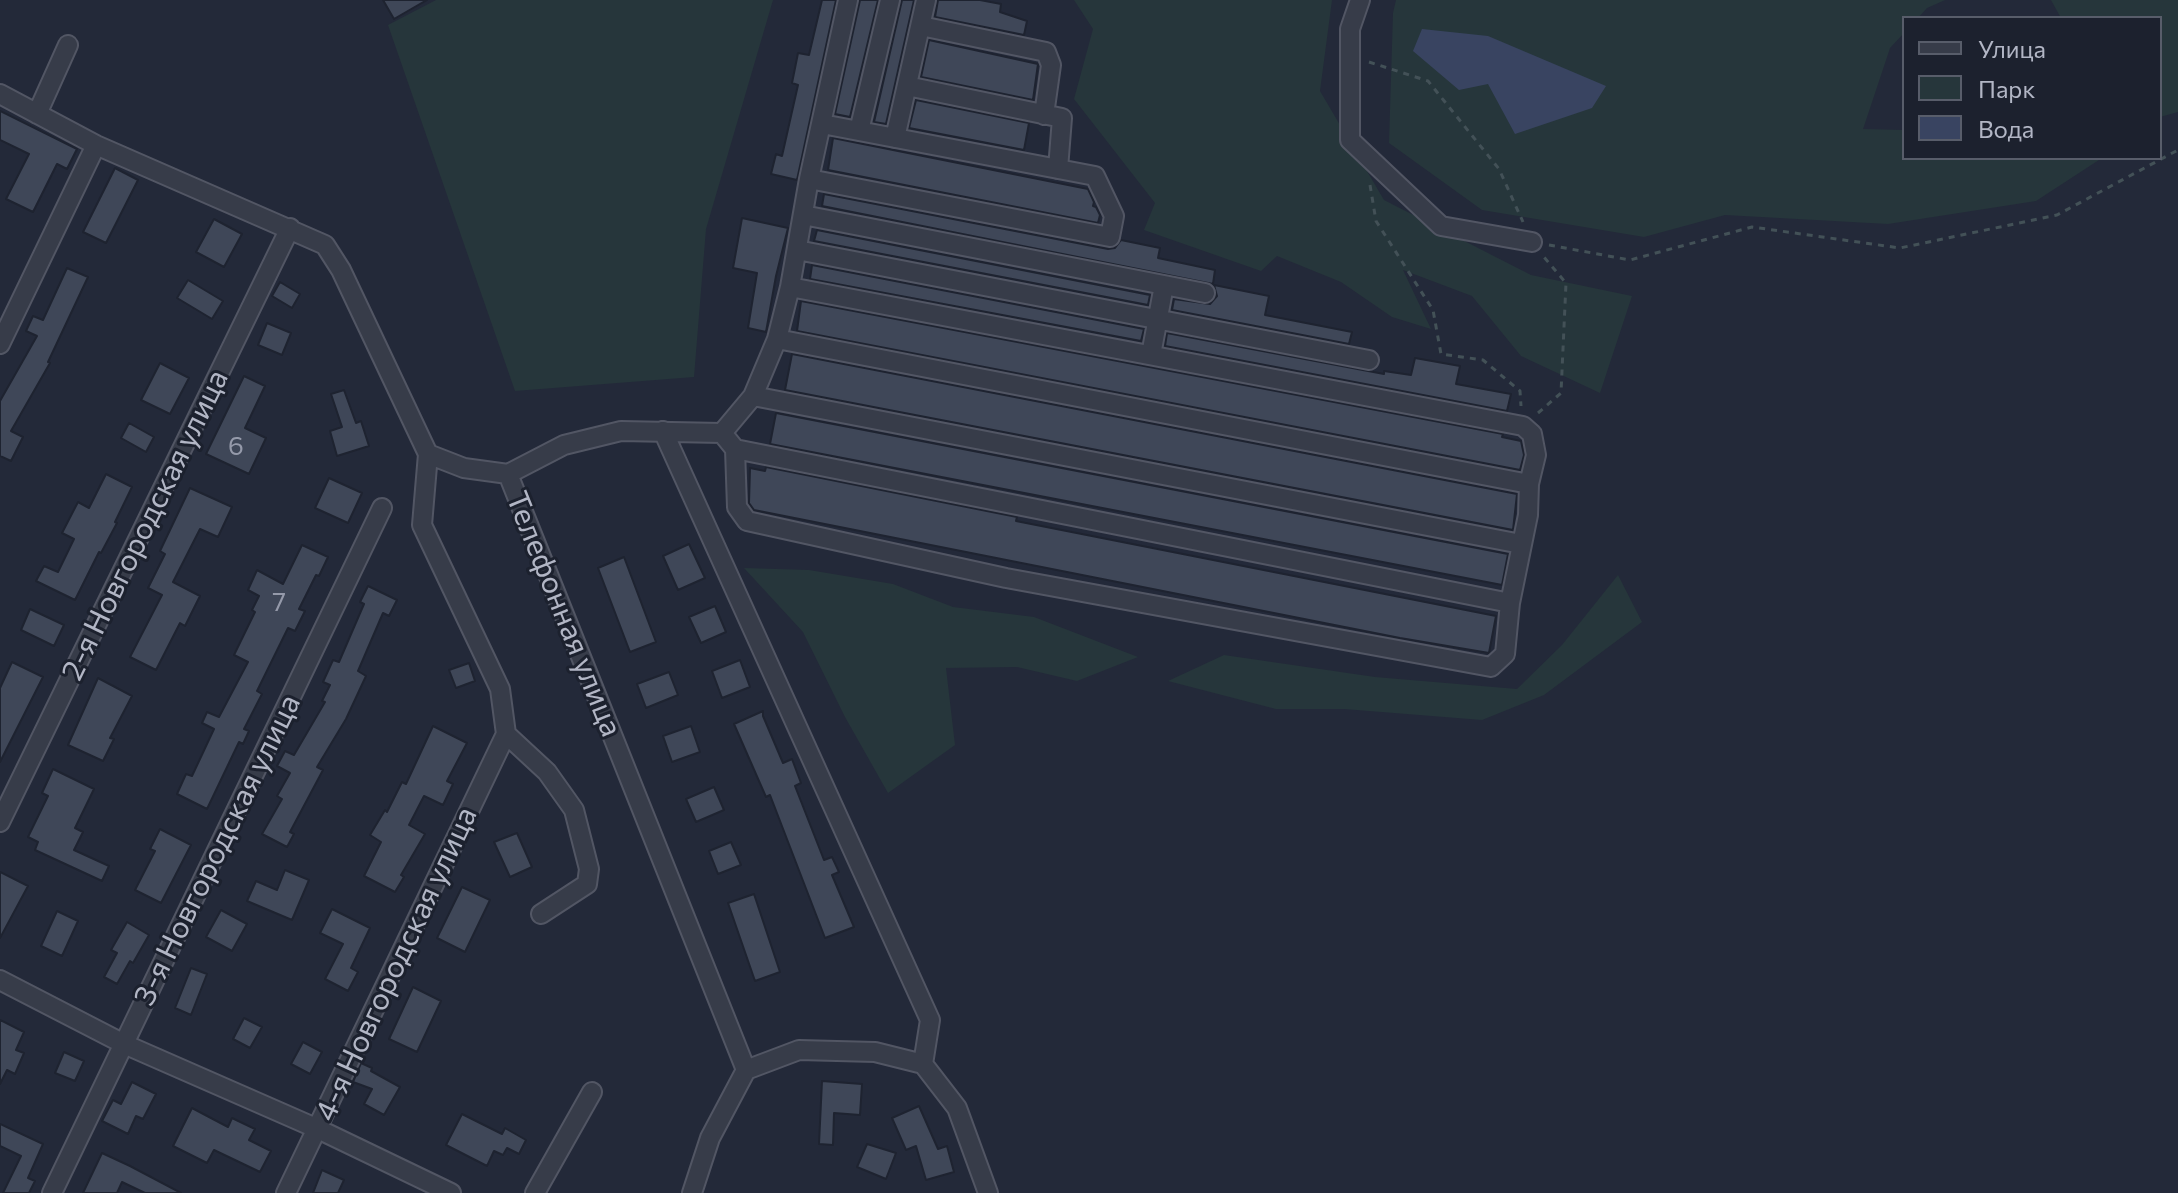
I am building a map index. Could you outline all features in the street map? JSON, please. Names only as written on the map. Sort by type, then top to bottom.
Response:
[{"type":"street","points":[[722,433],[753,396],[777,339],[848,0]]},
{"type":"street","points":[[859,131],[890,0]]},
{"type":"street","points":[[895,138],[926,0]]},
{"type":"street","points":[[1360,0],[1350,29],[1350,140],[1441,226],[1532,242]]},
{"type":"street","points":[[921,26],[1046,52],[1051,65],[1044,115]]},
{"type":"street","points":[[37,114],[68,45]]},
{"type":"street","points":[[907,86],[1062,118],[1058,169]]},
{"type":"street","points":[[0,94],[96,145],[325,245],[341,270],[428,454],[422,525],[500,689],[506,734],[547,772],[574,810],[589,869],[587,884],[541,914]]},
{"type":"street","points":[[809,179],[1110,237],[1114,216],[1095,176],[822,124]]},
{"type":"street","points":[[0,344],[96,145]]},
{"type":"street","points":[[803,215],[1205,293]]},
{"type":"street","name":"2-я Новгородская улица","points":[[0,822],[290,228]]},
{"type":"street","points":[[797,250],[1369,360]]},
{"type":"street","points":[[1151,355],[1164,285]]},
{"type":"street","points":[[508,474],[564,445],[621,431],[722,433],[735,449],[737,507],[747,521],[1006,578],[1491,667],[1505,654],[1510,603],[1528,515],[1529,484],[1536,455],[1532,434],[1523,426],[790,287]]},
{"type":"street","points":[[777,339],[1529,484]]},
{"type":"street","points":[[753,396],[1521,544]]},
{"type":"street","points":[[663,431],[930,1020],[923,1064]]},
{"type":"street","points":[[735,449],[1510,603]]},
{"type":"street","name":"Телефонная улица","points":[[428,454],[464,468],[508,474],[746,1070]]},
{"type":"street","name":"3-я Новгородская улица","points":[[52,1193],[382,508]]},
{"type":"street","name":"4-я Новгородская улица","points":[[286,1193],[506,734]]},
{"type":"street","points":[[0,980],[124,1044],[318,1129],[451,1193]]},
{"type":"street","points":[[692,1193],[710,1138],[746,1070],[799,1050],[875,1052],[923,1064],[957,1108],[988,1193]]},
{"type":"street","points":[[535,1193],[592,1092]]},
{"type":"path","points":[[1365,154],[1376,221],[1433,310],[1441,354],[1483,360],[1520,391]]},
{"type":"path","points":[[1532,242],[1630,260],[1752,227],[1900,248],[2057,215],[2159,160]]},
{"type":"green space","points":[[436,0],[773,0],[706,229],[694,377],[515,391],[388,25]]},
{"type":"green space","points":[[1074,0],[1332,0],[1320,91],[1384,200],[1531,275],[1632,296],[1600,393],[1521,356],[1472,296],[1403,270],[1431,329],[1392,317],[1341,282],[1277,256],[1261,271],[1144,230],[1155,203],[1074,99],[1093,29]]},
{"type":"green space","points":[[1396,0],[1945,0],[1927,8],[1920,16],[1902,16],[1902,35],[1890,48],[1863,129],[1902,130],[1902,160],[2099,160],[2036,201],[1888,224],[1725,215],[1644,237],[1482,210],[1389,143]]},
{"type":"green space","points":[[2051,0],[2178,0],[2178,112],[2162,116],[2162,16],[2060,16]]},
{"type":"green space","points":[[744,568],[809,570],[893,584],[953,607],[1034,617],[1138,657],[1077,681],[1017,667],[946,668],[955,745],[888,793],[845,717],[803,632]]},
{"type":"green space","points":[[1618,575],[1642,622],[1544,695],[1482,720],[1344,709],[1276,709],[1168,681],[1224,655],[1375,677],[1517,689],[1562,645]]},
{"type":"water","points":[[1422,29],[1488,36],[1606,86],[1592,108],[1515,134],[1488,84],[1459,90],[1413,51]]},
{"type":"building","points":[[383,0],[427,0],[394,19]]},
{"type":"building","points":[[822,0],[836,0],[797,180],[771,174],[776,154],[782,156],[798,85],[792,83],[798,53],[809,55]]},
{"type":"building","points":[[860,0],[878,0],[850,117],[835,114]]},
{"type":"building","points":[[902,0],[914,0],[886,124],[874,122]]},
{"type":"building","points":[[938,0],[980,0],[1001,4],[1000,12],[1027,21],[1024,35],[935,17]]},
{"type":"building","points":[[929,40],[1038,64],[1033,100],[921,77]]},
{"type":"building","points":[[916,100],[1029,123],[1024,150],[909,128]]},
{"type":"building","points":[[0,111],[77,149],[67,169],[57,164],[33,212],[6,199],[29,154],[0,140]]},
{"type":"building","points":[[833,138],[1088,189],[1093,206],[1100,215],[1098,223],[828,170]]},
{"type":"building","points":[[115,168],[138,180],[106,243],[83,232]]},
{"type":"building","points":[[824,194],[1108,249],[1115,248],[1121,240],[1160,248],[1158,258],[1215,270],[1213,284],[822,206]]},
{"type":"building","points":[[742,218],[788,228],[766,332],[748,328],[757,273],[733,268]]},
{"type":"building","points":[[214,219],[242,234],[224,267],[196,252]]},
{"type":"building","points":[[817,230],[1150,295],[1148,305],[814,241]]},
{"type":"building","points":[[812,265],[1144,329],[1141,341],[810,279]]},
{"type":"building","points":[[67,268],[88,277],[50,363],[11,431],[23,437],[11,461],[0,456],[0,401],[37,336],[26,331],[33,316],[43,320]]},
{"type":"building","points":[[188,280],[223,301],[212,319],[177,298]]},
{"type":"building","points":[[280,282],[300,294],[292,308],[272,296]]},
{"type":"building","points":[[1214,285],[1269,296],[1265,315],[1352,332],[1349,344],[1172,310],[1174,299],[1210,304],[1217,296]]},
{"type":"building","points":[[801,301],[1503,434],[1502,437],[1521,441],[1524,455],[1520,470],[797,331]]},
{"type":"building","points":[[267,323],[291,333],[282,355],[258,345]]},
{"type":"building","points":[[1167,333],[1384,374],[1384,371],[1411,375],[1415,358],[1460,366],[1456,384],[1511,394],[1507,411],[1165,346]]},
{"type":"building","points":[[792,354],[1517,494],[1513,530],[785,390]]},
{"type":"building","points":[[160,363],[189,378],[170,414],[141,400]]},
{"type":"building","points":[[244,376],[265,386],[245,428],[266,438],[249,474],[206,454]]},
{"type":"building","points":[[344,390],[356,423],[361,421],[369,446],[337,456],[330,431],[342,427],[331,394]]},
{"type":"building","points":[[776,413],[1508,554],[1502,585],[770,444]]},
{"type":"building","points":[[129,423],[154,437],[146,452],[121,438]]},
{"type":"building","points":[[766,467],[1017,517],[1016,521],[1496,616],[1489,653],[754,510],[749,503],[750,468],[765,471]]},
{"type":"building","points":[[106,474],[132,487],[117,523],[75,600],[36,581],[44,566],[58,572],[74,539],[62,533],[78,502],[89,508]]},
{"type":"building","points":[[329,478],[362,493],[348,523],[315,508]]},
{"type":"building","points":[[190,488],[232,507],[218,537],[200,529],[173,582],[200,596],[185,626],[180,623],[156,670],[130,657],[162,595],[148,588],[165,554],[160,551]]},
{"type":"building","points":[[689,544],[705,578],[678,590],[663,556]]},
{"type":"building","points":[[302,545],[328,557],[299,609],[305,611],[295,631],[288,628],[257,691],[262,694],[244,729],[249,731],[243,744],[239,742],[207,809],[177,794],[186,774],[192,776],[214,729],[202,723],[207,712],[219,717],[248,662],[234,655],[255,612],[252,610],[259,596],[248,590],[257,570],[283,584]]},
{"type":"building","points":[[624,557],[656,642],[630,652],[598,568]]},
{"type":"building","points":[[368,586],[397,600],[389,616],[383,613],[358,671],[366,676],[346,719],[317,767],[323,770],[290,832],[294,834],[287,847],[262,834],[282,799],[277,796],[290,773],[277,766],[285,751],[294,755],[325,702],[322,701],[330,685],[323,682],[333,660],[339,662],[364,604],[360,602]]},
{"type":"building","points":[[715,606],[726,632],[701,643],[689,617]]},
{"type":"building","points":[[30,609],[64,625],[54,646],[21,630]]},
{"type":"building","points":[[740,660],[750,687],[722,698],[712,671]]},
{"type":"building","points":[[12,662],[43,677],[0,762],[0,688]]},
{"type":"building","points":[[469,663],[475,681],[456,688],[449,670]]},
{"type":"building","points":[[669,672],[678,695],[646,708],[637,684]]},
{"type":"building","points":[[98,678],[132,696],[110,738],[114,739],[103,761],[68,745]]},
{"type":"building","points":[[763,711],[783,763],[792,759],[801,783],[795,786],[824,860],[832,857],[839,872],[832,875],[854,927],[825,938],[770,795],[766,797],[734,724]]},
{"type":"building","points":[[433,726],[467,743],[447,781],[453,784],[443,805],[424,796],[409,825],[425,834],[401,875],[404,877],[395,892],[364,876],[381,842],[370,835],[385,810],[387,812],[402,782],[406,784]]},
{"type":"building","points":[[691,726],[700,752],[672,762],[663,736]]},
{"type":"building","points":[[53,769],[94,789],[75,828],[83,832],[74,850],[109,866],[102,881],[35,850],[38,842],[28,837],[48,796],[42,793]]},
{"type":"building","points":[[714,787],[724,810],[696,822],[686,799]]},
{"type":"building","points":[[160,829],[191,845],[161,903],[135,890],[155,851],[150,849]]},
{"type":"building","points":[[517,833],[532,867],[510,877],[494,842]]},
{"type":"building","points":[[731,842],[741,865],[718,874],[709,851]]},
{"type":"building","points":[[285,870],[309,880],[292,920],[247,901],[256,881],[277,890]]},
{"type":"building","points":[[0,872],[28,886],[0,938]]},
{"type":"building","points":[[462,887],[490,900],[465,952],[437,938]]},
{"type":"building","points":[[754,894],[780,972],[755,981],[728,903]]},
{"type":"building","points":[[332,909],[370,928],[351,968],[358,972],[348,991],[325,979],[343,944],[320,933]]},
{"type":"building","points":[[221,910],[247,924],[232,951],[206,937]]},
{"type":"building","points":[[57,911],[78,921],[62,956],[41,946]]},
{"type":"building","points":[[127,922],[149,935],[117,984],[104,977],[117,953],[111,950]]},
{"type":"building","points":[[191,968],[207,974],[191,1015],[175,1008]]},
{"type":"building","points":[[413,987],[441,1001],[417,1052],[389,1039]]},
{"type":"building","points":[[244,1018],[262,1027],[250,1048],[233,1039]]},
{"type":"building","points":[[0,1020],[24,1032],[16,1050],[24,1053],[15,1074],[7,1070],[0,1084]]},
{"type":"building","points":[[303,1042],[322,1052],[310,1074],[291,1064]]},
{"type":"building","points":[[64,1052],[84,1061],[75,1081],[55,1073]]},
{"type":"building","points":[[361,1063],[400,1087],[384,1115],[364,1104],[372,1089],[353,1082]]},
{"type":"building","points":[[822,1081],[862,1084],[860,1115],[834,1113],[833,1145],[819,1144]]},
{"type":"building","points":[[132,1082],[156,1094],[143,1119],[136,1116],[128,1134],[102,1121],[113,1100],[121,1104]]},
{"type":"building","points":[[919,1106],[938,1149],[947,1146],[954,1172],[926,1180],[916,1146],[906,1150],[892,1118]]},
{"type":"building","points":[[192,1108],[228,1127],[232,1118],[255,1129],[249,1140],[271,1151],[260,1172],[214,1150],[207,1163],[173,1146]]},
{"type":"building","points":[[462,1114],[502,1134],[505,1128],[526,1140],[519,1154],[507,1148],[503,1155],[494,1151],[487,1166],[446,1145]]},
{"type":"building","points":[[0,1124],[43,1144],[28,1178],[35,1181],[29,1193],[3,1193],[21,1156],[0,1146]]},
{"type":"building","points":[[867,1144],[896,1153],[886,1179],[857,1167]]},
{"type":"building","points":[[102,1153],[181,1193],[145,1193],[122,1182],[117,1193],[83,1193]]},
{"type":"building","points":[[322,1170],[344,1180],[338,1193],[313,1193]]}]
